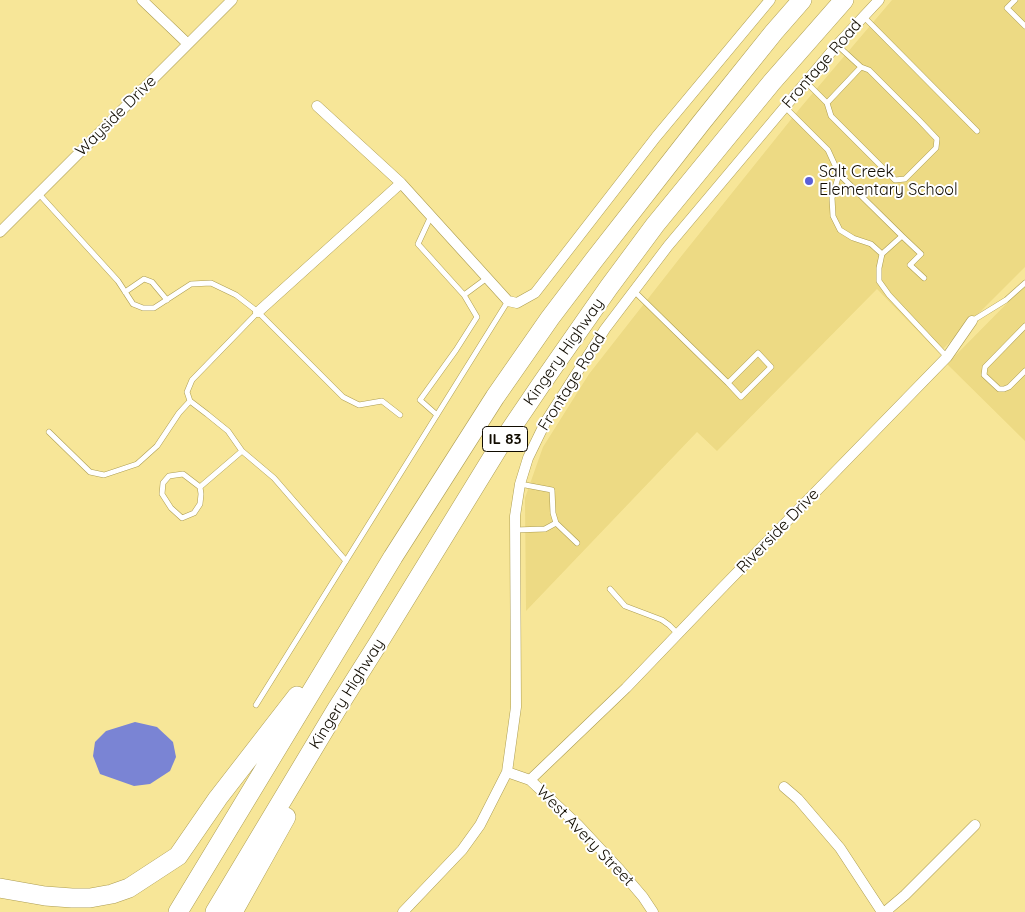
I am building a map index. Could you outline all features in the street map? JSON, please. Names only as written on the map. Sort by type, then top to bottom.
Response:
[{"type":"highway","name":"Kingery Highway","points":[[178,912],[393,557],[494,397],[600,252],[701,123],[802,0]]},
{"type":"highway","name":"Kingery Highway","points":[[215,912],[338,707],[500,445],[542,383],[609,287],[719,145],[844,0]]},
{"type":"highway","points":[[0,888],[46,896],[90,898],[112,894],[129,888],[178,856],[218,798],[296,697],[393,557]]},
{"type":"highway","points":[[233,912],[307,779],[338,707]]},
{"type":"street","points":[[142,0],[188,44]]},
{"type":"street","name":"Wayside Drive","points":[[0,232],[232,0]]},
{"type":"street","points":[[317,106],[401,183],[508,301],[517,303],[535,293],[656,137],[770,0]]},
{"type":"street","name":"Frontage Road","points":[[403,912],[462,850],[480,825],[507,772],[516,707],[515,516],[520,484],[528,458],[546,421],[605,329],[668,246],[805,82],[879,0]]},
{"type":"street","points":[[258,312],[401,183]]},
{"type":"street","name":"Riverside Drive","points":[[530,780],[626,688],[947,357],[972,321]]},
{"type":"street","name":"West Avery Street","points":[[507,772],[530,780],[578,825],[626,877],[653,912]]},
{"type":"street","points":[[784,787],[798,799],[840,848],[884,912],[905,895],[976,825]]},
{"type":"lane","points":[[1015,0],[1007,8],[1025,26]]},
{"type":"lane","points":[[863,16],[977,131]]},
{"type":"lane","points":[[805,82],[827,103],[831,116],[895,180],[905,179],[936,148],[937,139],[869,70],[860,66],[837,45]]},
{"type":"lane","points":[[827,103],[860,66]]},
{"type":"lane","points":[[785,106],[828,150],[839,174],[921,254],[910,265],[924,278]]},
{"type":"lane","points":[[839,174],[832,198],[833,216],[840,230],[853,238],[871,244],[882,254]]},
{"type":"lane","points":[[39,194],[118,281],[133,304],[142,308],[154,308],[191,284],[211,283],[236,295],[258,312],[343,397],[359,405],[382,401],[400,415]]},
{"type":"lane","points":[[431,216],[418,244],[464,295],[478,317],[420,400],[437,415]]},
{"type":"lane","points":[[902,236],[882,254],[878,268],[879,281],[889,295],[947,357]]},
{"type":"lane","points":[[464,295],[487,278]]},
{"type":"lane","points":[[125,292],[144,279],[152,282],[167,300]]},
{"type":"lane","name":"Riverside Drive","points":[[972,321],[1006,300],[1025,283]]},
{"type":"lane","points":[[634,291],[728,382],[742,398],[771,367],[758,353],[728,382]]},
{"type":"lane","points":[[256,705],[508,301]]},
{"type":"lane","points":[[258,312],[192,380],[187,392],[190,401],[228,432],[242,451],[274,478],[346,561]]},
{"type":"lane","points":[[1025,326],[985,367],[984,375],[999,389],[1004,390],[1025,371]]},
{"type":"lane","points":[[49,432],[90,472],[104,474],[137,464],[158,446],[190,401]]},
{"type":"lane","points":[[200,487],[242,451]]},
{"type":"lane","points":[[183,474],[200,487],[200,504],[194,513],[182,518],[171,508],[162,494],[164,483],[169,476],[183,474]]},
{"type":"lane","points":[[520,484],[552,490],[553,513],[556,523],[577,543]]},
{"type":"lane","points":[[515,530],[545,529],[556,523]]},
{"type":"lane","points":[[610,589],[625,606],[662,620],[678,634]]},
{"type":"shaded area","points":[[892,0],[1025,0],[1025,267],[939,353],[877,289],[717,451],[697,432],[526,611],[525,498],[543,447],[589,374],[801,107]]},
{"type":"shaded area","points":[[1025,285],[1025,441],[947,364]]},
{"type":"water","points":[[135,722],[157,727],[173,742],[176,757],[170,771],[150,784],[134,786],[100,774],[93,756],[95,742],[106,731]]},
{"type":"place","name":"Salt Creek Elementary School","points":[[809,181]]}]
